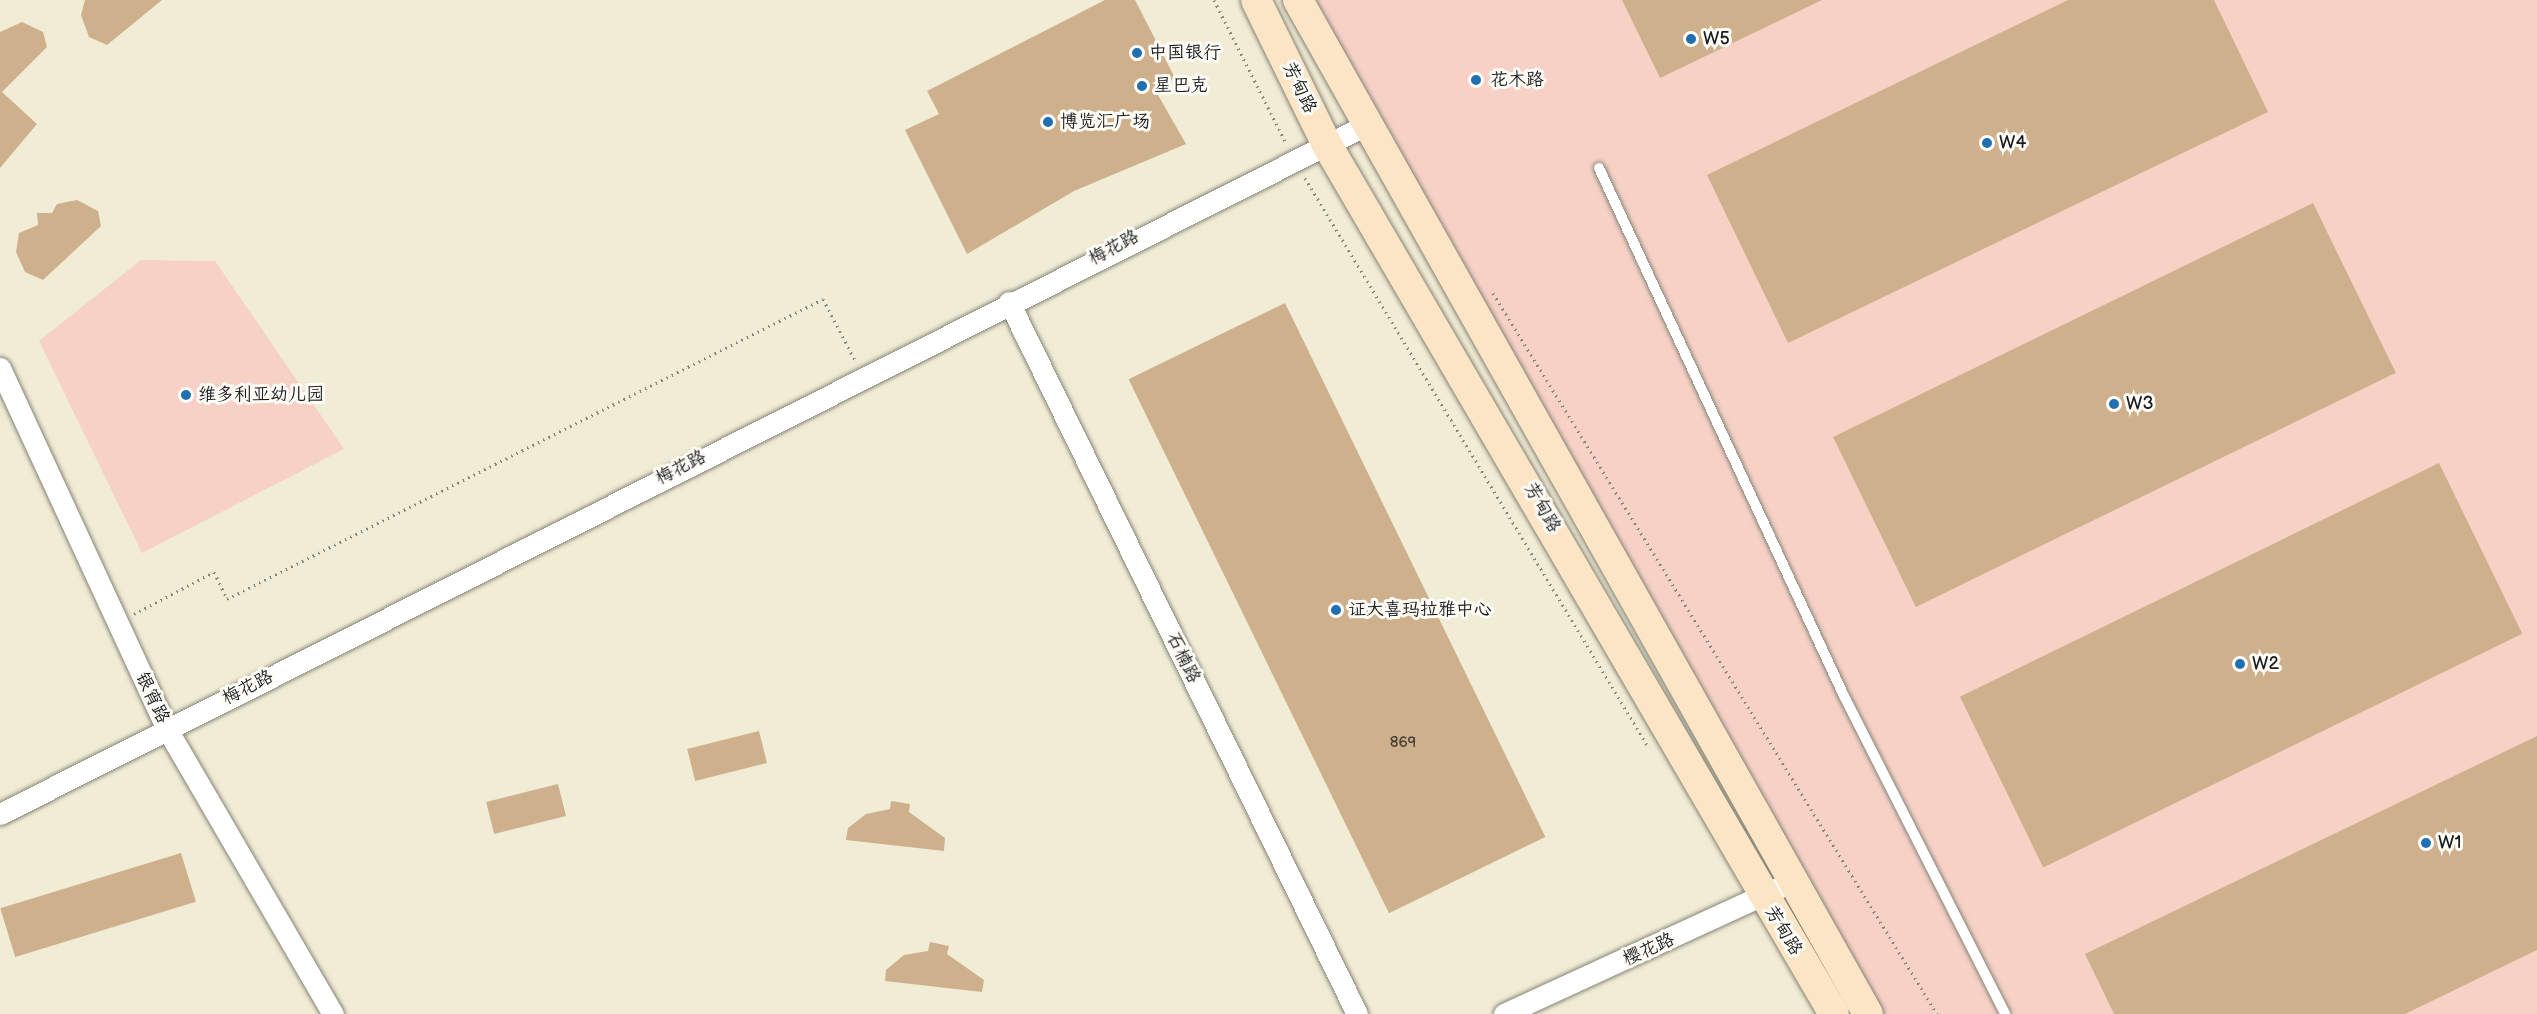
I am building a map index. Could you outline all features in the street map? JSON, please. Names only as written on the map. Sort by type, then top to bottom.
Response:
[{"type":"main road","name":"芳甸路","points":[[1256,0],[1326,143],[1763,898],[1834,1014]]},
{"type":"main road","name":"芳甸路","points":[[1298,0],[1364,126],[1791,882],[1868,1014]]},
{"type":"street","name":"梅花路","points":[[0,814],[1293,159],[1364,126]]},
{"type":"street","name":"石楠路","points":[[1009,303],[1357,1014]]},
{"type":"street","name":"银宵路","points":[[0,368],[167,729],[333,1014]]},
{"type":"street","name":"樱花路","points":[[1504,1014],[1763,898],[1791,882]]},
{"type":"lane","points":[[1599,168],[1844,696],[2005,1014]]},
{"type":"path","points":[[1214,0],[1293,159],[1652,753]]},
{"type":"path","points":[[1485,281],[1937,1014]]},
{"type":"path","points":[[117,623],[214,572],[227,599],[824,299],[863,377]]},
{"type":"shaded area","points":[[1314,0],[2537,0],[2537,1014],[1879,1014]]},
{"type":"shaded area","name":"维多利亚幼儿园","points":[[141,260],[215,261],[344,449],[142,553],[39,341]]},
{"type":"building","points":[[85,0],[162,0],[107,45],[89,37],[81,15]]},
{"type":"building","name":"博览汇广场","points":[[1105,0],[1135,0],[1175,78],[1154,88],[1186,144],[1074,191],[967,254],[905,130],[939,114],[927,91]]},
{"type":"building","name":"W5","points":[[1622,0],[1822,0],[1660,78]]},
{"type":"building","name":"W4","points":[[2068,0],[2214,0],[2268,112],[1788,343],[1707,175]]},
{"type":"building","points":[[22,22],[43,32],[47,47],[2,92],[37,124],[0,168],[0,32]]},
{"type":"building","points":[[77,200],[98,211],[101,226],[43,280],[25,272],[16,252],[19,233],[38,225],[37,213],[52,213],[57,204]]},
{"type":"building","name":"W3","points":[[2313,203],[2396,373],[1916,607],[1833,437]]},
{"type":"building","name":"证大喜玛拉雅中心","points":[[1285,303],[1545,837],[1389,913],[1129,379]]},
{"type":"building","name":"W2","points":[[2439,463],[2522,634],[2043,867],[1960,697]]},
{"type":"building","points":[[759,731],[767,763],[695,781],[687,749]]},
{"type":"building","name":"W1","points":[[2537,736],[2537,950],[2405,1014],[2114,1014],[2085,954]]},
{"type":"building","points":[[558,784],[566,816],[494,834],[486,802]]},
{"type":"building","points":[[891,801],[910,804],[909,812],[945,838],[944,851],[846,840],[848,828],[866,814],[890,809]]},
{"type":"building","points":[[181,853],[196,902],[15,957],[0,908]]},
{"type":"building","points":[[930,942],[949,946],[947,954],[984,980],[982,992],[885,981],[886,970],[904,955],[928,951]]},
{"type":"place","name":"W5","points":[[1691,39]]},
{"type":"place","name":"中国银行","points":[[1137,53]]},
{"type":"place","name":"花木路","points":[[1476,80]]},
{"type":"place","name":"星巴克","points":[[1142,86]]},
{"type":"place","name":"博览汇广场","points":[[1048,122]]},
{"type":"place","name":"W4","points":[[1987,143]]},
{"type":"place","name":"维多利亚幼儿园","points":[[186,395]]},
{"type":"place","name":"W3","points":[[2114,404]]},
{"type":"place","name":"证大喜玛拉雅中心","points":[[1336,610]]},
{"type":"place","name":"W2","points":[[2240,664]]},
{"type":"place","name":"W1","points":[[2426,843]]}]
